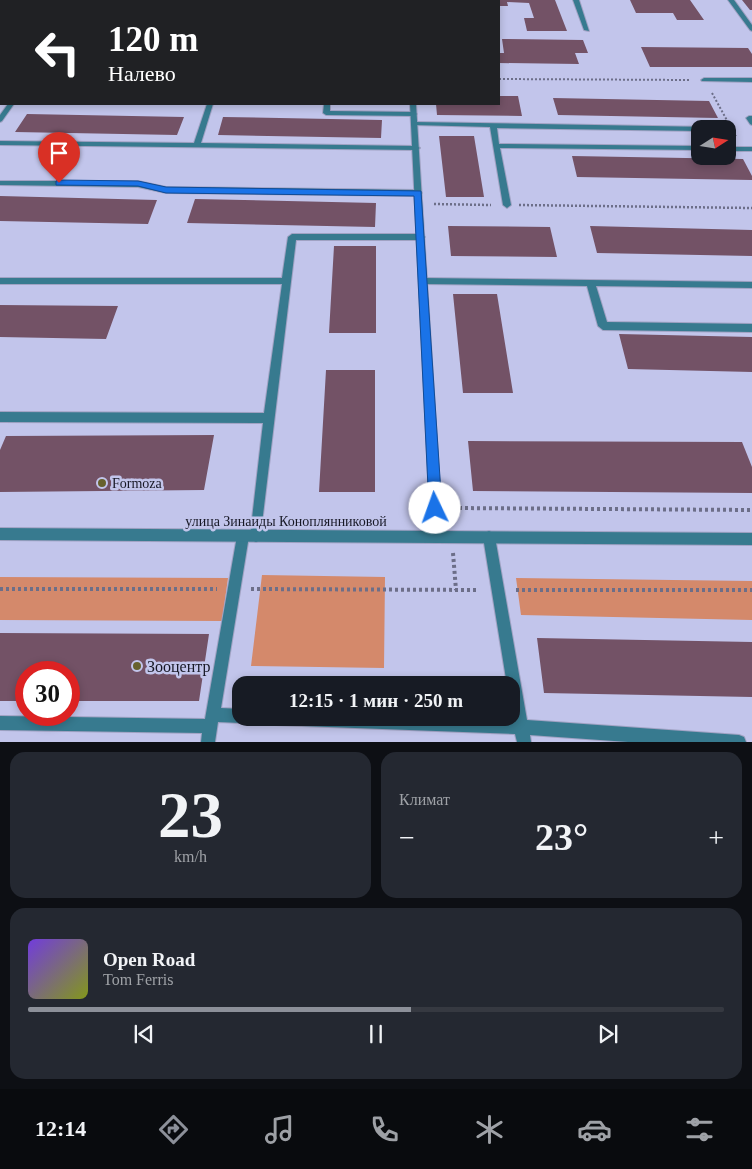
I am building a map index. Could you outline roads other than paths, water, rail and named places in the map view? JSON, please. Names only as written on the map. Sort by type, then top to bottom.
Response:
[{"type":"street","points":[[576,0],[587,30]]},
{"type":"street","points":[[731,0],[752,30]]},
{"type":"street","points":[[704,80],[752,80]]},
{"type":"street","points":[[0,120],[10,105]]},
{"type":"street","points":[[197,145],[210,105]]},
{"type":"street","points":[[327,105],[326,113],[414,114],[493,125],[691,129]]},
{"type":"street","points":[[414,114],[437,537]]},
{"type":"street","points":[[752,118],[749,118],[752,123]]},
{"type":"street","points":[[493,125],[507,205]]},
{"type":"street","points":[[0,143],[416,148]]},
{"type":"street","points":[[496,146],[691,148]]},
{"type":"street","points":[[736,149],[752,149]]},
{"type":"street","points":[[0,183],[138,184],[176,190],[418,193]]},
{"type":"street","points":[[208,742],[235,589],[261,503],[292,236],[420,237]]},
{"type":"street","points":[[0,281],[286,281]]},
{"type":"street","points":[[423,282],[752,285]]},
{"type":"street","points":[[591,283],[602,326],[752,328]]},
{"type":"street","points":[[0,417],[270,418]]},
{"type":"street","name":"улица Зинаиды Коноплянниковой","points":[[0,534],[752,539]]},
{"type":"street","points":[[489,537],[523,734]]},
{"type":"street","points":[[0,723],[212,721],[232,718]]},
{"type":"street","points":[[399,726],[523,734],[739,742]]},
{"type":"place","name":"Formoza","points":[[102,483]]},
{"type":"place","name":"Зооцентр","points":[[137,666]]}]
